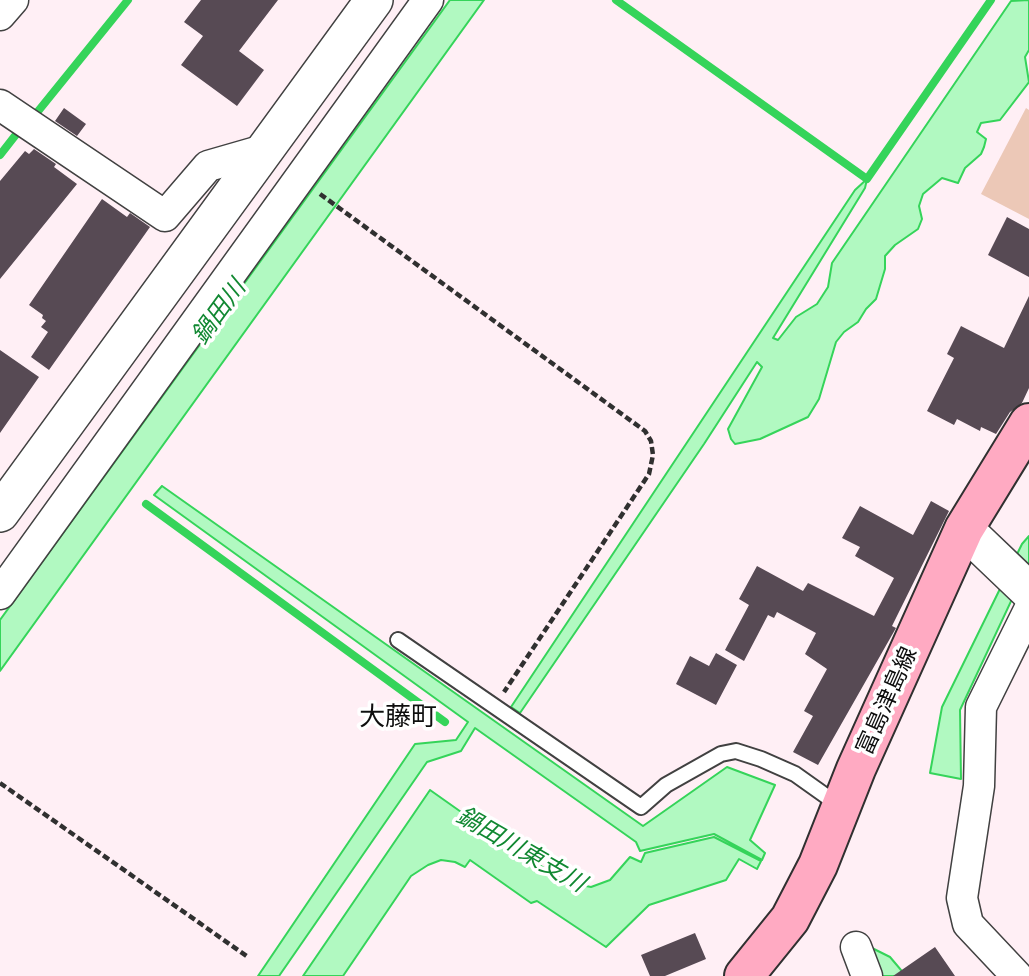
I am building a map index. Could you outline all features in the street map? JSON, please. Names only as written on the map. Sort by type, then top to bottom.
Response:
[{"type":"main road","name":"富島津島線","points":[[744,976],[790,919],[818,865],[841,807],[977,541],[1029,423]]},
{"type":"street","points":[[0,15],[13,0]]},
{"type":"street","points":[[0,513],[374,0]]},
{"type":"street","points":[[0,594],[428,0]]},
{"type":"street","points":[[0,104],[165,216],[208,166],[267,149]]},
{"type":"street","points":[[977,541],[1029,592]]},
{"type":"street","points":[[1017,976],[968,924],[962,898],[979,786],[981,707],[1029,610]]},
{"type":"street","points":[[856,947],[867,976]]},
{"type":"lane","points":[[398,640],[641,807],[666,785],[721,754],[736,751],[795,774],[841,807]]},
{"type":"path","points":[[340,209],[645,431],[651,441],[653,455],[649,474],[503,694]]},
{"type":"path","points":[[0,783],[248,957]]},
{"type":"shaded area","points":[[450,0],[484,0],[0,671],[0,620]]},
{"type":"shaded area","points":[[1029,0],[1029,50],[1025,57],[1029,82],[1000,120],[981,123],[977,132],[986,139],[984,147],[981,154],[965,168],[958,183],[942,178],[923,194],[919,206],[922,219],[918,229],[895,245],[885,256],[885,269],[876,299],[858,322],[836,342],[819,399],[808,417],[760,439],[735,444],[728,429],[762,367],[757,362],[520,713],[511,707],[855,190],[867,179],[865,188],[773,338],[778,340],[796,317],[817,304],[828,287],[832,263],[1011,1]]},
{"type":"shaded area","points":[[1026,108],[1029,110],[1029,219],[981,194]]},
{"type":"shaded area","points":[[162,486],[643,826],[727,767],[775,785],[750,840],[765,853],[762,860],[714,834],[640,851],[636,842],[475,728],[461,751],[427,762],[279,976],[258,976],[415,744],[456,740],[468,722],[154,495]]},
{"type":"shaded area","points":[[1029,536],[1029,563],[960,710],[961,779],[930,773],[942,707],[1022,544]]},
{"type":"shaded area","points":[[430,790],[505,843],[560,878],[576,884],[591,887],[610,880],[630,857],[641,862],[645,853],[714,837],[761,861],[757,869],[739,859],[726,880],[649,905],[606,947],[537,901],[531,903],[470,860],[465,867],[441,860],[411,876],[343,976],[303,976]]},
{"type":"shaded area","points":[[864,944],[890,957],[906,976],[873,976]]},
{"type":"building","points":[[201,0],[278,0],[239,51],[264,70],[237,106],[181,65],[203,36],[184,22]]},
{"type":"building","points":[[64,108],[86,124],[77,136],[55,121]]},
{"type":"building","points":[[34,149],[56,164],[54,167],[77,184],[0,279],[0,181],[25,151],[29,154]]},
{"type":"building","points":[[102,199],[127,217],[130,213],[150,227],[49,370],[31,357],[48,332],[41,327],[46,321],[42,318],[43,315],[29,305]]},
{"type":"building","points":[[1007,217],[1029,229],[1029,277],[988,255]]},
{"type":"building","points":[[1029,296],[1029,388],[1022,403],[1010,412],[996,434],[981,427],[980,431],[957,419],[954,425],[927,411],[954,358],[947,354],[961,326],[1004,348]]},
{"type":"building","points":[[0,350],[39,377],[0,433]]},
{"type":"building","points":[[931,501],[949,511],[892,626],[896,628],[818,765],[793,752],[813,716],[804,711],[827,669],[805,654],[816,633],[777,612],[774,618],[768,615],[744,661],[725,650],[749,605],[739,599],[757,566],[803,591],[808,583],[874,616],[894,578],[855,556],[860,547],[842,538],[860,506],[913,535]]},
{"type":"building","points":[[716,653],[737,665],[716,705],[676,684],[690,656],[709,666]]},
{"type":"building","points":[[695,933],[706,959],[665,976],[650,976],[641,955]]},
{"type":"building","points":[[935,947],[955,976],[893,976]]},
{"type":"waterway","points":[[35,115],[128,0]]},
{"type":"waterway","points":[[616,0],[867,179],[991,0]]},
{"type":"waterway","points":[[0,155],[18,132]]},
{"type":"waterway","points":[[146,504],[445,722]]},
{"type":"district","name":"大藤町","points":[[398,717]]},
{"type":"water label","name":"鍋田川","points":[[219,312]]},
{"type":"water label","name":"鍋田川東支川","points":[[521,850]]}]
